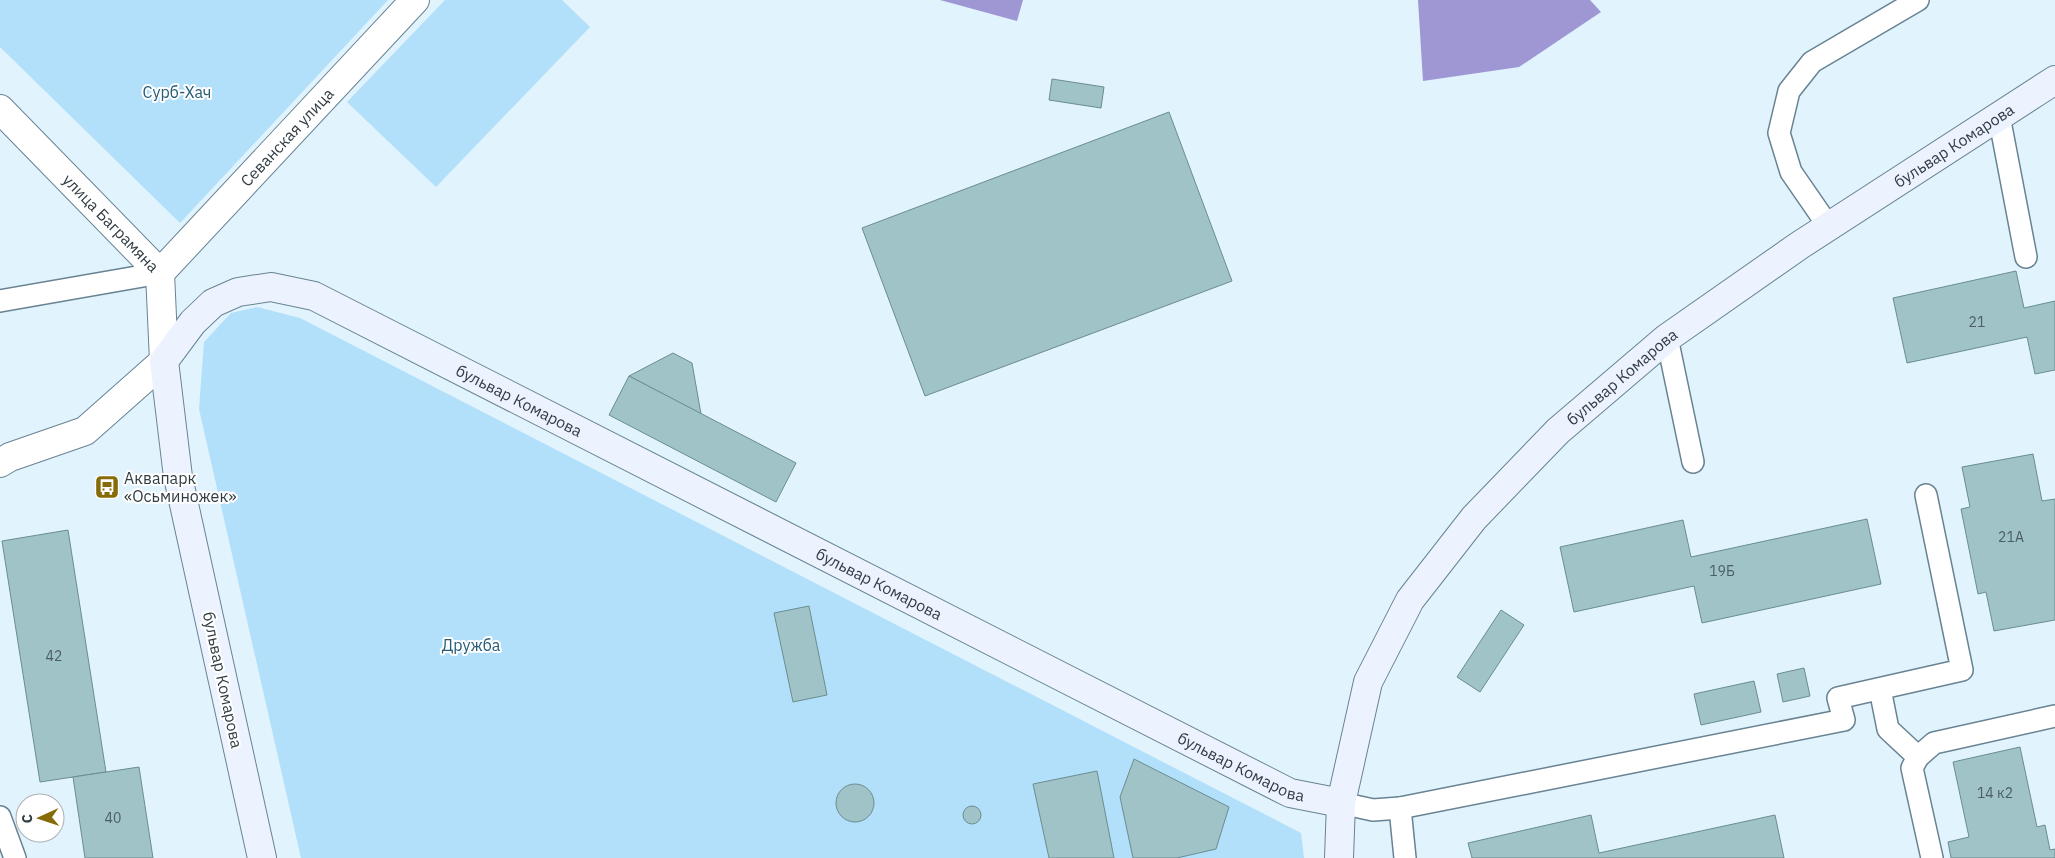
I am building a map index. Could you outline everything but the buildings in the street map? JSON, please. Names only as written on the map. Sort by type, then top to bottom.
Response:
[{"type":"street","name":"Севанская улица","points":[[160,273],[415,0]]},
{"type":"street","name":"бульвар Комарова","points":[[1339,858],[1341,803],[1368,682],[1410,600],[1474,518],[1558,431],[1667,338],[1829,227],[2055,80]]},
{"type":"street","name":"улица Баграмяна","points":[[0,109],[160,273],[164,361]]},
{"type":"street","name":"бульвар Комарова","points":[[262,858],[178,477],[164,361],[193,322],[213,302],[238,292],[271,287],[314,296],[1290,794],[1341,803]]},
{"type":"street","points":[[0,463],[10,457],[85,431],[164,361]]},
{"type":"lane","points":[[1829,227],[1791,172],[1779,133],[1789,91],[1812,62],[1918,0]]},
{"type":"lane","points":[[1999,116],[2026,257]]},
{"type":"lane","points":[[0,301],[160,273]]},
{"type":"lane","points":[[1667,338],[1693,462]]},
{"type":"lane","points":[[1341,803],[1373,810],[1400,808],[1844,720],[1838,698],[1962,670],[1926,495]]},
{"type":"lane","points":[[1880,689],[1888,729],[1918,757]]},
{"type":"lane","points":[[1932,858],[1912,768],[1918,757],[1934,743],[2055,716]]},
{"type":"lane","points":[[1400,808],[1405,858]]},
{"type":"lane","points":[[0,817],[15,858]]},
{"type":"green space","name":"Сурб-Хач","points":[[0,0],[388,0],[180,223],[0,47]]},
{"type":"green space","points":[[445,0],[562,0],[590,27],[436,187],[347,102]]},
{"type":"green space","name":"Дружба","points":[[257,307],[300,318],[1301,833],[1304,858],[301,858],[199,409],[204,342],[231,313]]},
{"type":"shaded area","points":[[940,0],[1023,0],[1017,21]]},
{"type":"shaded area","points":[[1418,0],[1590,0],[1601,12],[1519,67],[1423,81]]},
{"type":"place","name":"Аквапарк «Осьминожек»","points":[[107,487]]}]
